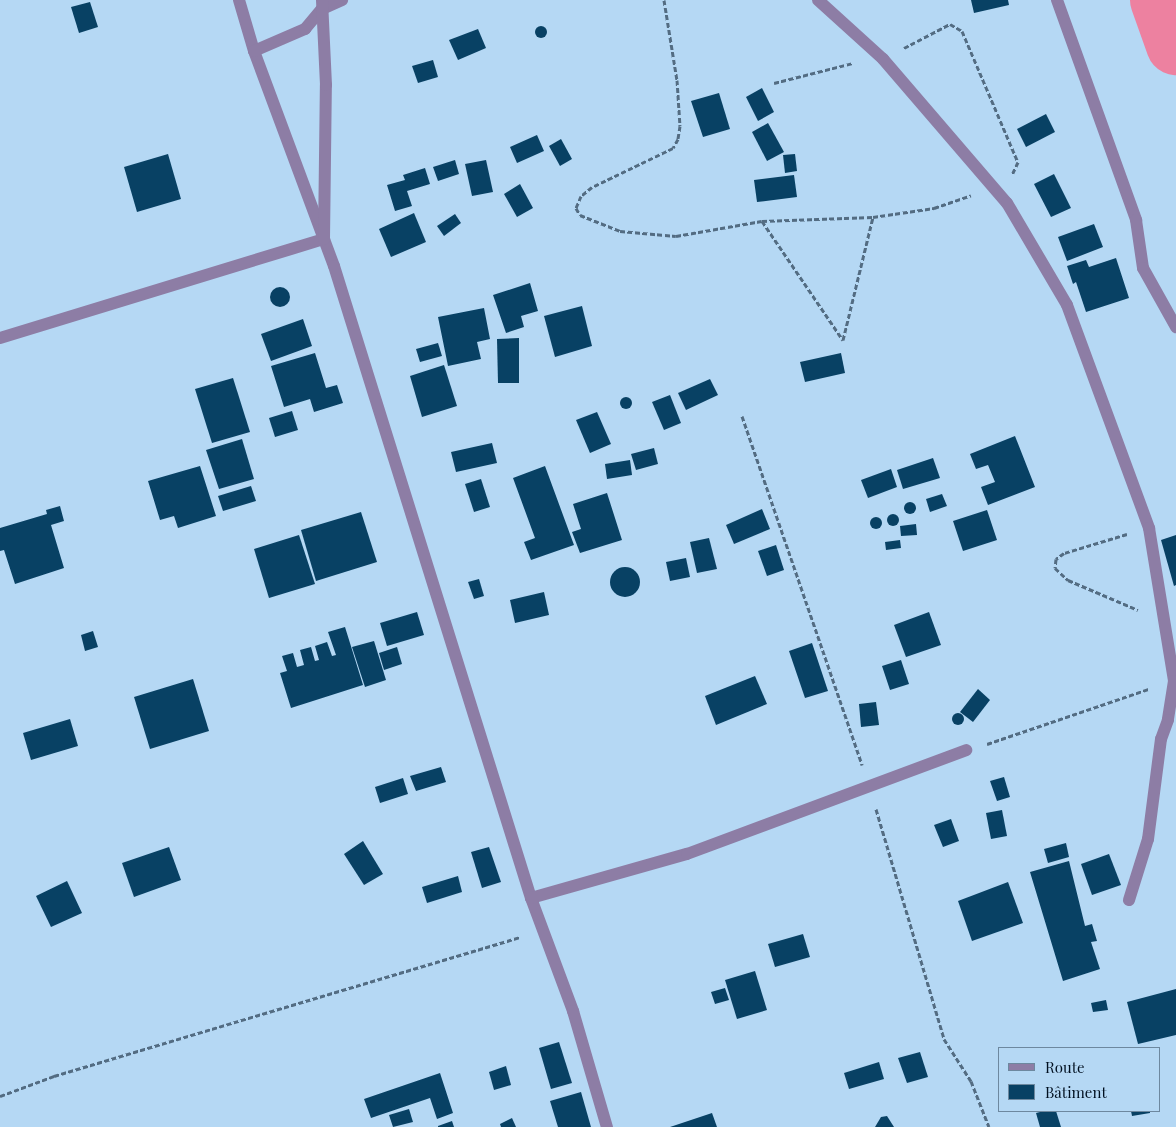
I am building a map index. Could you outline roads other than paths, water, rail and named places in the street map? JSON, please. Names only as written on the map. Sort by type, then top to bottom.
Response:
[{"type":"street","points":[[239,0],[254,51],[324,240],[531,898],[573,1012],[607,1127]]},
{"type":"street","points":[[254,51],[305,29],[322,5],[342,0]]},
{"type":"street","points":[[818,0],[883,59],[994,187],[1046,266],[1067,306],[1149,528],[1167,623],[1174,681],[1168,720],[1161,739],[1148,838],[1129,900]]},
{"type":"street","points":[[1057,0],[1136,220],[1143,268],[1176,327]]},
{"type":"street","points":[[322,5],[326,85],[324,240]]},
{"type":"street","points":[[0,338],[324,240]]},
{"type":"street","points":[[531,898],[687,854],[966,750]]},
{"type":"waterway","points":[[1160,0],[1176,45]]}]
